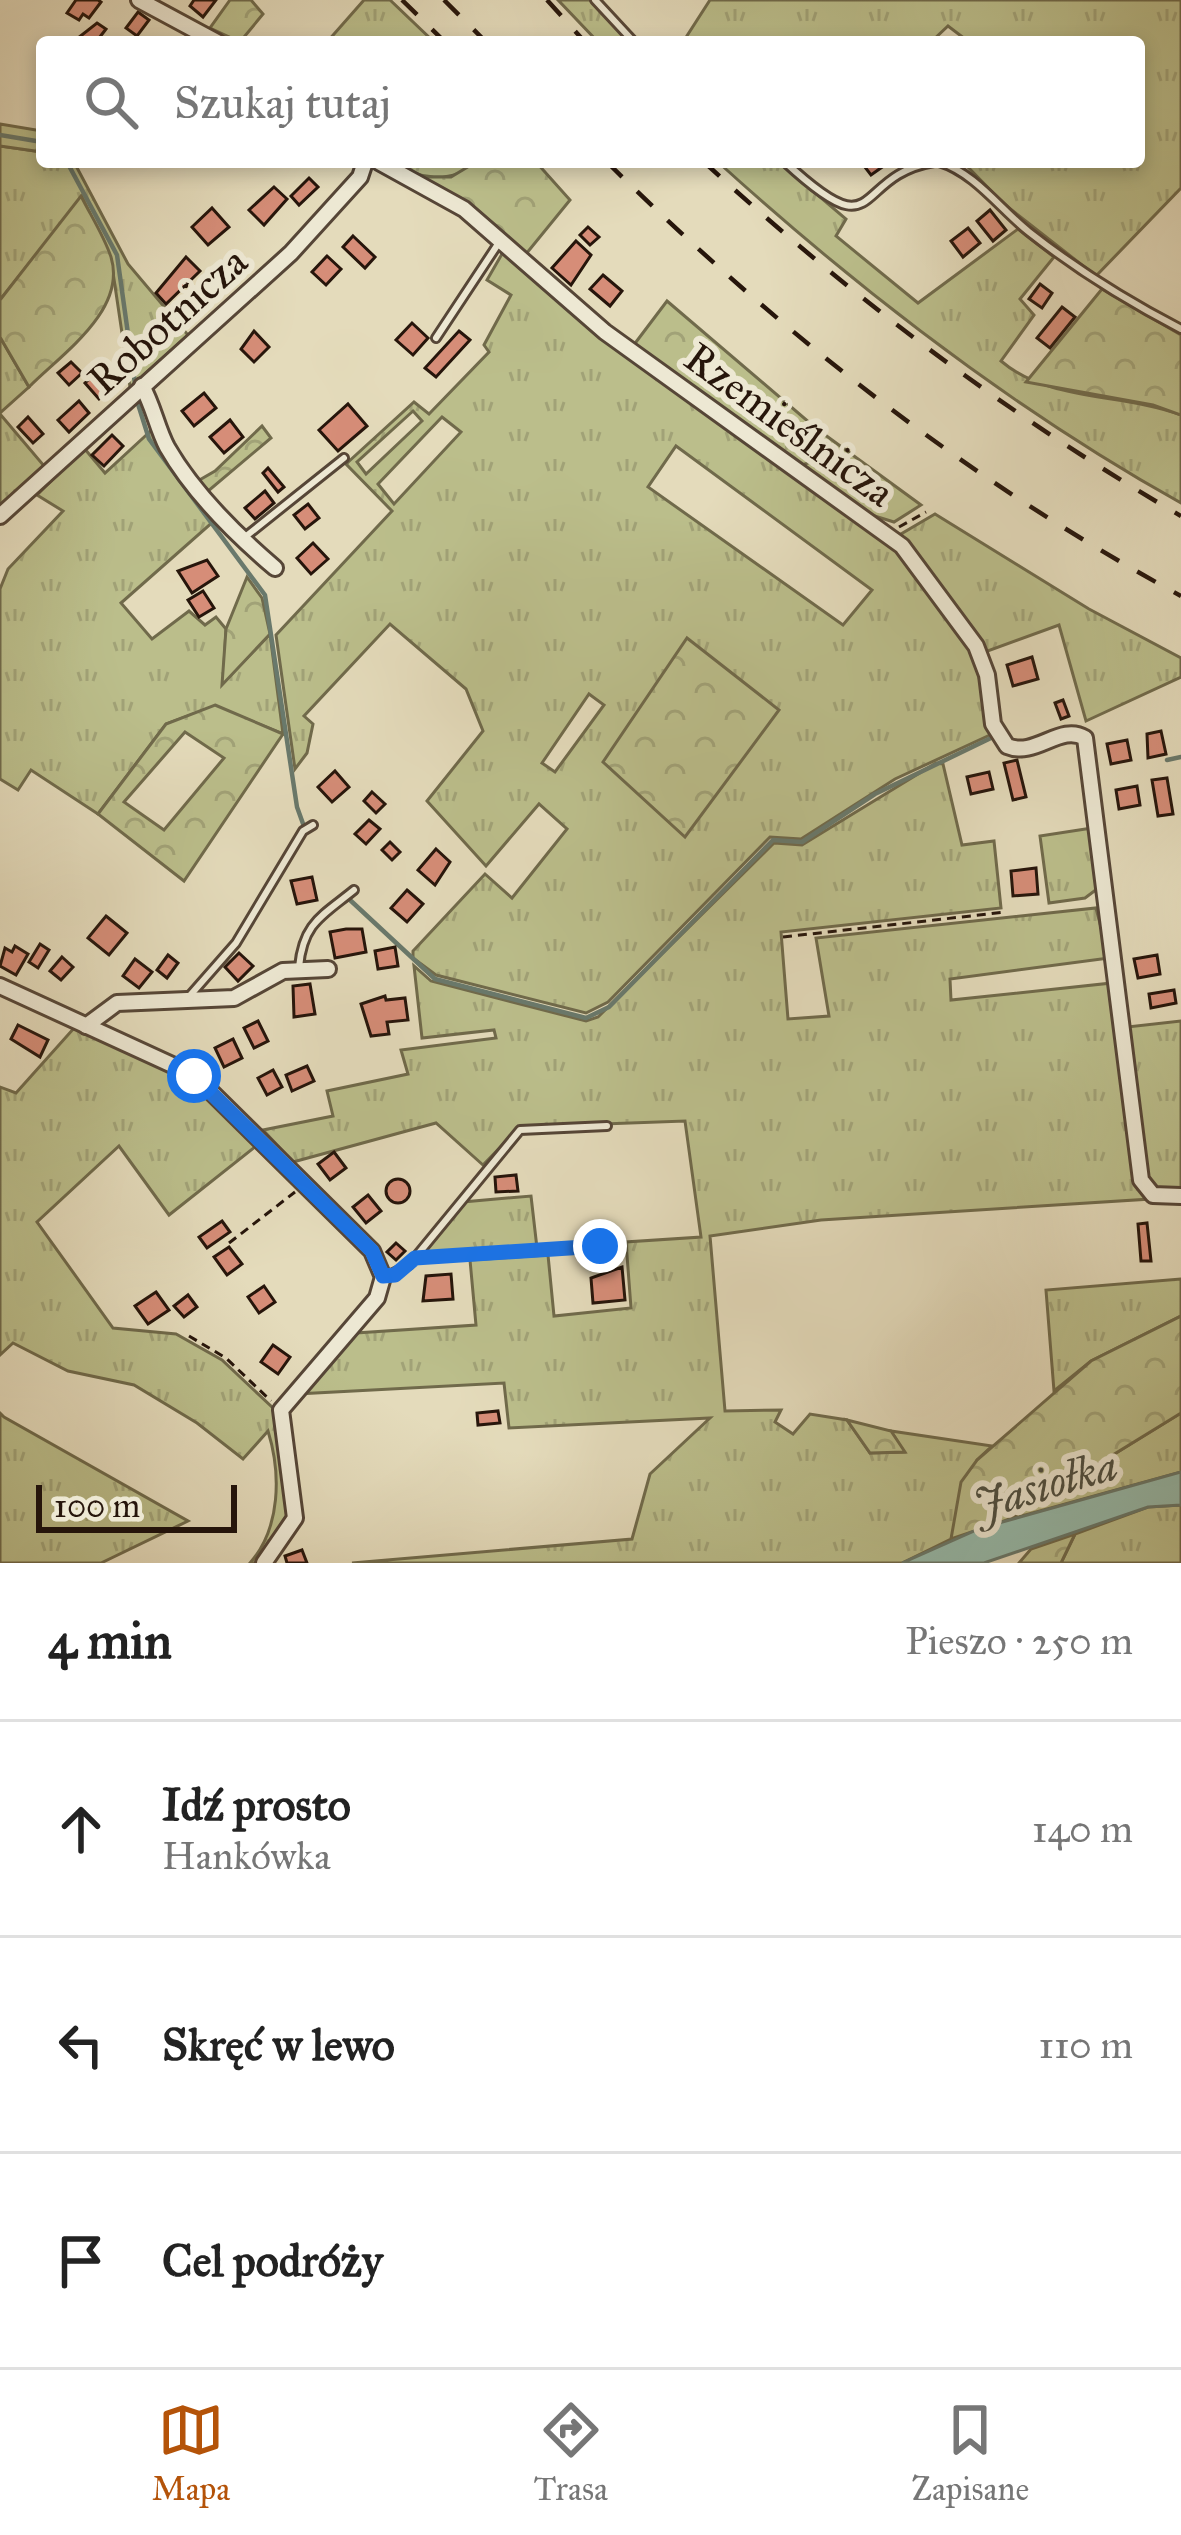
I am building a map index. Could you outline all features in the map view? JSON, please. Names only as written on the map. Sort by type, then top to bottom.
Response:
[{"type":"street","points":[[139,0],[206,36]]},
{"type":"street","name":"Robotnicza","points":[[0,516],[291,253],[363,168]]},
{"type":"street","name":"Rzemieślnicza","points":[[390,168],[464,209],[605,332],[888,535],[976,646],[1001,740],[1022,750],[1076,733],[1089,755],[1140,1173],[1153,1195],[1181,1196]]},
{"type":"street","points":[[142,386],[166,446],[243,539],[275,568]]},
{"type":"street","points":[[86,1026],[117,1003],[234,998],[261,979],[328,969]]},
{"type":"street","points":[[0,986],[194,1076],[372,1251],[383,1276],[377,1298],[281,1410],[295,1518],[264,1563]]},
{"type":"lane","points":[[595,0],[628,36]]},
{"type":"lane","points":[[792,168],[834,206],[853,207],[915,168]]},
{"type":"lane","points":[[956,168],[1026,230],[1105,286],[1181,329]]},
{"type":"lane","points":[[436,338],[502,238]]},
{"type":"lane","points":[[243,539],[344,458]]},
{"type":"lane","points":[[185,1003],[236,943],[302,831],[313,825]]},
{"type":"lane","points":[[299,970],[302,938],[354,890]]},
{"type":"lane","points":[[383,1276],[395,1275],[415,1258],[520,1130],[607,1126]]},
{"type":"lane","points":[[415,1258],[600,1246]]},
{"type":"path","points":[[888,535],[926,512]]},
{"type":"path","points":[[783,937],[1006,912]]},
{"type":"path","points":[[229,1243],[305,1183]]},
{"type":"path","points":[[189,1336],[226,1358],[281,1410]]},
{"type":"green space","points":[[230,0],[251,0],[263,14],[245,36],[227,36],[210,28]]},
{"type":"green space","points":[[364,0],[390,0],[428,36],[332,36]]},
{"type":"green space","points":[[558,0],[590,0],[624,36],[592,36]]},
{"type":"green space","points":[[710,0],[1181,0],[1181,188],[1096,276],[1004,204],[969,168],[1145,168],[1145,36],[961,36],[948,26],[937,36],[687,36]]},
{"type":"green space","points":[[0,124],[36,130],[36,151],[0,146]]},
{"type":"green space","points":[[0,146],[36,151],[36,168],[77,168],[128,264],[188,335],[130,387],[111,259],[82,197],[0,300]]},
{"type":"green space","points":[[404,168],[467,168],[445,177]]},
{"type":"green space","points":[[466,168],[541,168],[570,200],[526,254],[477,213],[413,177],[451,177]]},
{"type":"green space","points":[[725,168],[786,168],[846,219],[836,236],[918,303],[1018,229],[1054,257],[1020,299],[1034,315],[1001,361],[1041,384],[1181,415],[1181,503],[998,388],[827,256]]},
{"type":"green space","points":[[81,196],[111,257],[110,295],[89,329],[29,387],[0,337],[0,300]]},
{"type":"green space","points":[[506,247],[903,553],[972,647],[992,734],[895,779],[801,839],[770,837],[608,1002],[586,1013],[436,975],[413,958],[413,951],[485,874],[512,898],[567,829],[539,804],[486,866],[427,801],[483,731],[466,689],[390,624],[304,716],[313,724],[307,753],[295,769],[276,635],[392,511],[346,464],[414,402],[429,414],[489,352],[484,345],[511,295],[487,280]],"holes":[[[413,411],[422,421],[366,474],[357,462]],[[442,417],[461,432],[394,504],[378,484]],[[676,446],[872,590],[843,625],[648,487]],[[589,694],[604,705],[555,772],[542,763]]]},
{"type":"green space","points":[[1102,289],[1181,335],[1181,415],[1153,405],[1026,382]]},
{"type":"green space","points":[[667,301],[817,429],[819,443],[808,463],[802,465],[633,346]]},
{"type":"green space","points":[[0,337],[29,387],[0,413]]},
{"type":"green space","points":[[0,414],[45,467],[0,508]]},
{"type":"green space","points":[[262,426],[271,438],[207,492],[196,482],[215,471]]},
{"type":"green space","points":[[155,427],[214,521],[121,603],[152,639],[189,611],[205,625],[216,617],[226,629],[223,683],[270,634],[283,734],[215,706],[166,724],[98,814],[31,770],[18,790],[0,779],[0,589],[8,569],[63,511],[37,495],[84,448],[105,473]]},
{"type":"green space","points":[[817,429],[921,505],[894,522],[868,514],[802,465],[818,447]]},
{"type":"green space","points":[[935,514],[1089,609],[1181,658],[1181,677],[1086,721],[1059,625],[985,652],[901,534]]},
{"type":"green space","points":[[247,577],[262,598],[270,634],[222,685],[226,629]]},
{"type":"green space","points":[[687,638],[779,710],[685,837],[603,762]]},
{"type":"green space","points":[[215,705],[283,734],[184,881],[98,814],[166,724]],"holes":[[[185,732],[224,758],[164,830],[124,802]]]},
{"type":"green space","points":[[936,763],[943,764],[962,845],[994,841],[1001,908],[781,932],[788,1019],[829,1016],[816,938],[1096,908],[1109,958],[950,979],[951,1000],[1112,983],[1150,1199],[821,1220],[710,1236],[725,1411],[781,1410],[775,1422],[793,1434],[810,1414],[847,1420],[870,1453],[904,1452],[891,1431],[992,1446],[977,1460],[951,1539],[902,1563],[352,1563],[632,1539],[650,1474],[710,1418],[509,1428],[504,1383],[296,1394],[356,1333],[476,1325],[470,1260],[548,1255],[554,1316],[631,1308],[626,1242],[701,1237],[685,1121],[520,1127],[483,1165],[436,1123],[293,1162],[263,1130],[333,1116],[327,1091],[408,1074],[401,1050],[496,1038],[494,1030],[422,1038],[414,966],[431,981],[586,1021],[598,1017],[774,843],[802,845]]},
{"type":"green space","points":[[1092,828],[1097,889],[1085,898],[1049,903],[1040,836]]},
{"type":"green space","points":[[1181,1021],[1181,1192],[1156,1190],[1145,1175],[1127,1027]]},
{"type":"green space","points":[[75,1027],[187,1078],[260,1143],[169,1215],[119,1146],[37,1222],[113,1328],[176,1334],[222,1360],[273,1408],[288,1513],[258,1563],[250,1563],[268,1534],[276,1500],[268,1431],[243,1459],[197,1423],[134,1385],[68,1371],[13,1343],[0,1355],[0,1087],[16,1093]]},
{"type":"green space","points":[[531,1196],[537,1248],[424,1252],[463,1202]]},
{"type":"green space","points":[[1181,1279],[1181,1316],[1091,1361],[1054,1391],[1046,1290]]},
{"type":"green space","points":[[1181,1316],[1181,1413],[1007,1520],[951,1539],[961,1482],[977,1460],[1091,1361]]},
{"type":"green space","points":[[0,1413],[188,1521],[101,1563],[0,1563]]},
{"type":"green space","points":[[1181,1413],[1181,1472],[1007,1520]]},
{"type":"green space","points":[[847,1420],[891,1431],[905,1452],[870,1453]]},
{"type":"green space","points":[[1181,1505],[1181,1563],[1061,1563],[1075,1534],[1148,1507]]},
{"type":"green space","points":[[1075,1534],[1061,1563],[1019,1563],[1031,1549]]},
{"type":"shaded area","points":[[1181,1472],[1181,1505],[1148,1507],[984,1563],[902,1563],[981,1528]]},
{"type":"building","points":[[76,0],[101,2],[89,18],[83,14],[79,20],[67,13]]},
{"type":"building","points":[[194,0],[216,0],[203,17],[190,6]]},
{"type":"building","points":[[138,12],[149,20],[137,36],[126,28]]},
{"type":"building","points":[[97,23],[106,29],[101,36],[81,36]]},
{"type":"building","points":[[309,178],[318,187],[299,205],[291,196]]},
{"type":"building","points":[[274,187],[287,199],[264,225],[249,210]]},
{"type":"building","points":[[212,208],[229,227],[208,245],[192,227]]},
{"type":"building","points":[[990,210],[1006,230],[993,241],[977,221]]},
{"type":"building","points":[[588,227],[599,237],[590,245],[580,235]]},
{"type":"building","points":[[968,228],[980,243],[963,257],[951,241]]},
{"type":"building","points":[[353,236],[375,257],[365,268],[343,247]]},
{"type":"building","points":[[576,241],[591,255],[571,285],[552,268]]},
{"type":"building","points":[[327,256],[341,269],[326,285],[312,272]]},
{"type":"building","points":[[186,257],[200,271],[166,304],[156,293]]},
{"type":"building","points":[[222,261],[237,276],[224,289],[209,273]]},
{"type":"building","points":[[603,275],[622,291],[610,306],[590,289]]},
{"type":"building","points":[[1040,284],[1052,293],[1042,308],[1029,299]]},
{"type":"building","points":[[1062,307],[1075,317],[1050,348],[1037,338]]},
{"type":"building","points":[[412,323],[428,338],[413,355],[396,340]]},
{"type":"building","points":[[254,331],[269,347],[254,362],[241,349]]},
{"type":"building","points":[[459,331],[470,340],[436,377],[425,368]]},
{"type":"building","points":[[71,362],[82,373],[69,385],[58,373]]},
{"type":"building","points":[[102,367],[117,384],[99,399],[85,383]]},
{"type":"building","points":[[204,393],[216,408],[194,426],[182,411]]},
{"type":"building","points":[[79,401],[89,413],[69,432],[58,420]]},
{"type":"building","points":[[348,404],[367,426],[338,451],[319,430]]},
{"type":"building","points":[[28,417],[43,434],[33,443],[18,427]]},
{"type":"building","points":[[230,420],[243,437],[224,453],[210,437]]},
{"type":"building","points":[[112,435],[123,446],[104,466],[92,455]]},
{"type":"building","points":[[268,468],[284,487],[278,492],[263,473]]},
{"type":"building","points":[[265,491],[274,503],[255,519],[245,508]]},
{"type":"building","points":[[308,504],[319,518],[305,529],[294,515]]},
{"type":"building","points":[[313,543],[328,559],[311,574],[297,558]]},
{"type":"building","points":[[207,560],[218,576],[192,593],[178,571]]},
{"type":"building","points":[[203,591],[214,608],[199,617],[188,600]]},
{"type":"building","points":[[1032,657],[1038,679],[1013,686],[1007,665]]},
{"type":"building","points":[[1063,700],[1069,716],[1061,719],[1055,703]]},
{"type":"building","points":[[1161,731],[1166,754],[1148,758],[1147,734]]},
{"type":"building","points":[[1127,740],[1131,760],[1111,764],[1107,744]]},
{"type":"building","points":[[1017,760],[1026,797],[1013,800],[1004,763]]},
{"type":"building","points":[[335,771],[349,787],[332,802],[318,787]]},
{"type":"building","points":[[989,772],[993,789],[971,794],[967,777]]},
{"type":"building","points":[[1167,778],[1173,814],[1158,816],[1152,780]]},
{"type":"building","points":[[1137,786],[1140,805],[1119,809],[1116,790]]},
{"type":"building","points":[[372,792],[385,804],[376,813],[364,801]]},
{"type":"building","points":[[369,820],[380,829],[366,844],[355,834]]},
{"type":"building","points":[[390,842],[400,852],[392,860],[382,850]]},
{"type":"building","points":[[436,849],[450,862],[435,885],[418,870]]},
{"type":"building","points":[[1036,868],[1038,894],[1013,896],[1011,871]]},
{"type":"building","points":[[312,877],[317,900],[297,904],[291,881]]},
{"type":"building","points":[[407,890],[423,904],[407,922],[391,908]]},
{"type":"building","points":[[106,916],[127,933],[109,955],[88,938]]},
{"type":"building","points":[[362,929],[366,952],[335,958],[330,932]]},
{"type":"building","points":[[40,944],[49,950],[38,968],[29,962]]},
{"type":"building","points":[[15,946],[28,954],[16,975],[0,966],[5,948],[12,952]]},
{"type":"building","points":[[395,947],[398,966],[378,969],[375,951]]},
{"type":"building","points":[[239,953],[253,966],[238,981],[225,967]]},
{"type":"building","points":[[168,955],[178,963],[167,978],[157,970]]},
{"type":"building","points":[[1157,955],[1160,974],[1138,978],[1134,959]]},
{"type":"building","points":[[62,957],[73,967],[61,980],[50,971]]},
{"type":"building","points":[[135,959],[152,972],[139,988],[123,976]]},
{"type":"building","points":[[310,984],[315,1014],[294,1017],[293,986]]},
{"type":"building","points":[[1174,990],[1176,1003],[1151,1008],[1149,994]]},
{"type":"building","points":[[385,996],[386,1000],[405,998],[408,1020],[387,1022],[389,1034],[371,1036],[361,1004]]},
{"type":"building","points":[[258,1021],[268,1041],[254,1048],[244,1028]]},
{"type":"building","points":[[18,1025],[48,1040],[40,1057],[11,1039]]},
{"type":"building","points":[[233,1039],[242,1058],[224,1067],[215,1048]]},
{"type":"building","points":[[307,1066],[314,1081],[292,1091],[286,1075]]},
{"type":"building","points":[[273,1070],[282,1087],[267,1095],[258,1078]]},
{"type":"building","points":[[334,1152],[346,1168],[330,1180],[318,1164]]},
{"type":"building","points":[[516,1175],[518,1191],[496,1192],[495,1177]]},
{"type":"building","points":[[398,1179],[410,1191],[398,1203],[386,1191]]},
{"type":"building","points":[[368,1195],[381,1211],[366,1223],[353,1207]]},
{"type":"building","points":[[222,1221],[230,1232],[207,1248],[199,1237]]},
{"type":"building","points":[[1147,1223],[1151,1261],[1141,1261],[1138,1224]]},
{"type":"building","points":[[396,1243],[405,1251],[396,1260],[387,1252]]},
{"type":"building","points":[[229,1247],[242,1264],[227,1275],[214,1257]]},
{"type":"building","points":[[622,1267],[625,1300],[593,1303],[591,1278]]},
{"type":"building","points":[[451,1274],[453,1299],[423,1301],[426,1276]]},
{"type":"building","points":[[264,1286],[275,1302],[259,1313],[248,1297]]},
{"type":"building","points":[[156,1292],[169,1310],[148,1324],[135,1306]]},
{"type":"building","points":[[188,1295],[197,1307],[184,1317],[174,1306]]},
{"type":"building","points":[[273,1345],[290,1357],[278,1374],[261,1362]]},
{"type":"building","points":[[498,1411],[500,1423],[478,1425],[477,1413]]},
{"type":"building","points":[[302,1550],[307,1563],[287,1563],[285,1556]]},
{"type":"waterway","points":[[0,135],[36,141]]},
{"type":"waterway","points":[[70,168],[117,255],[135,384]]},
{"type":"waterway","points":[[138,404],[149,439],[265,595],[297,807],[306,832]]},
{"type":"waterway","points":[[350,900],[435,979],[586,1018],[609,1007],[773,840],[802,842],[875,794],[993,737],[997,743]]},
{"type":"waterway","points":[[1005,751],[1022,756]]},
{"type":"waterway","points":[[1167,760],[1181,757]]},
{"type":"railway","points":[[402,0],[439,36]]},
{"type":"railway","points":[[444,0],[480,36]]},
{"type":"railway","points":[[547,0],[580,36]]},
{"type":"railway","points":[[613,168],[740,286],[879,400],[1025,503],[1181,596]]},
{"type":"railway","points":[[711,168],[816,260],[933,352],[993,396],[1181,516]]},
{"type":"route","points":[[194,1076],[226,1102],[372,1251],[383,1276],[395,1275],[415,1258],[600,1246]]},
{"type":"water label","name":"Jasiołka","points":[[1045,1484]]}]
